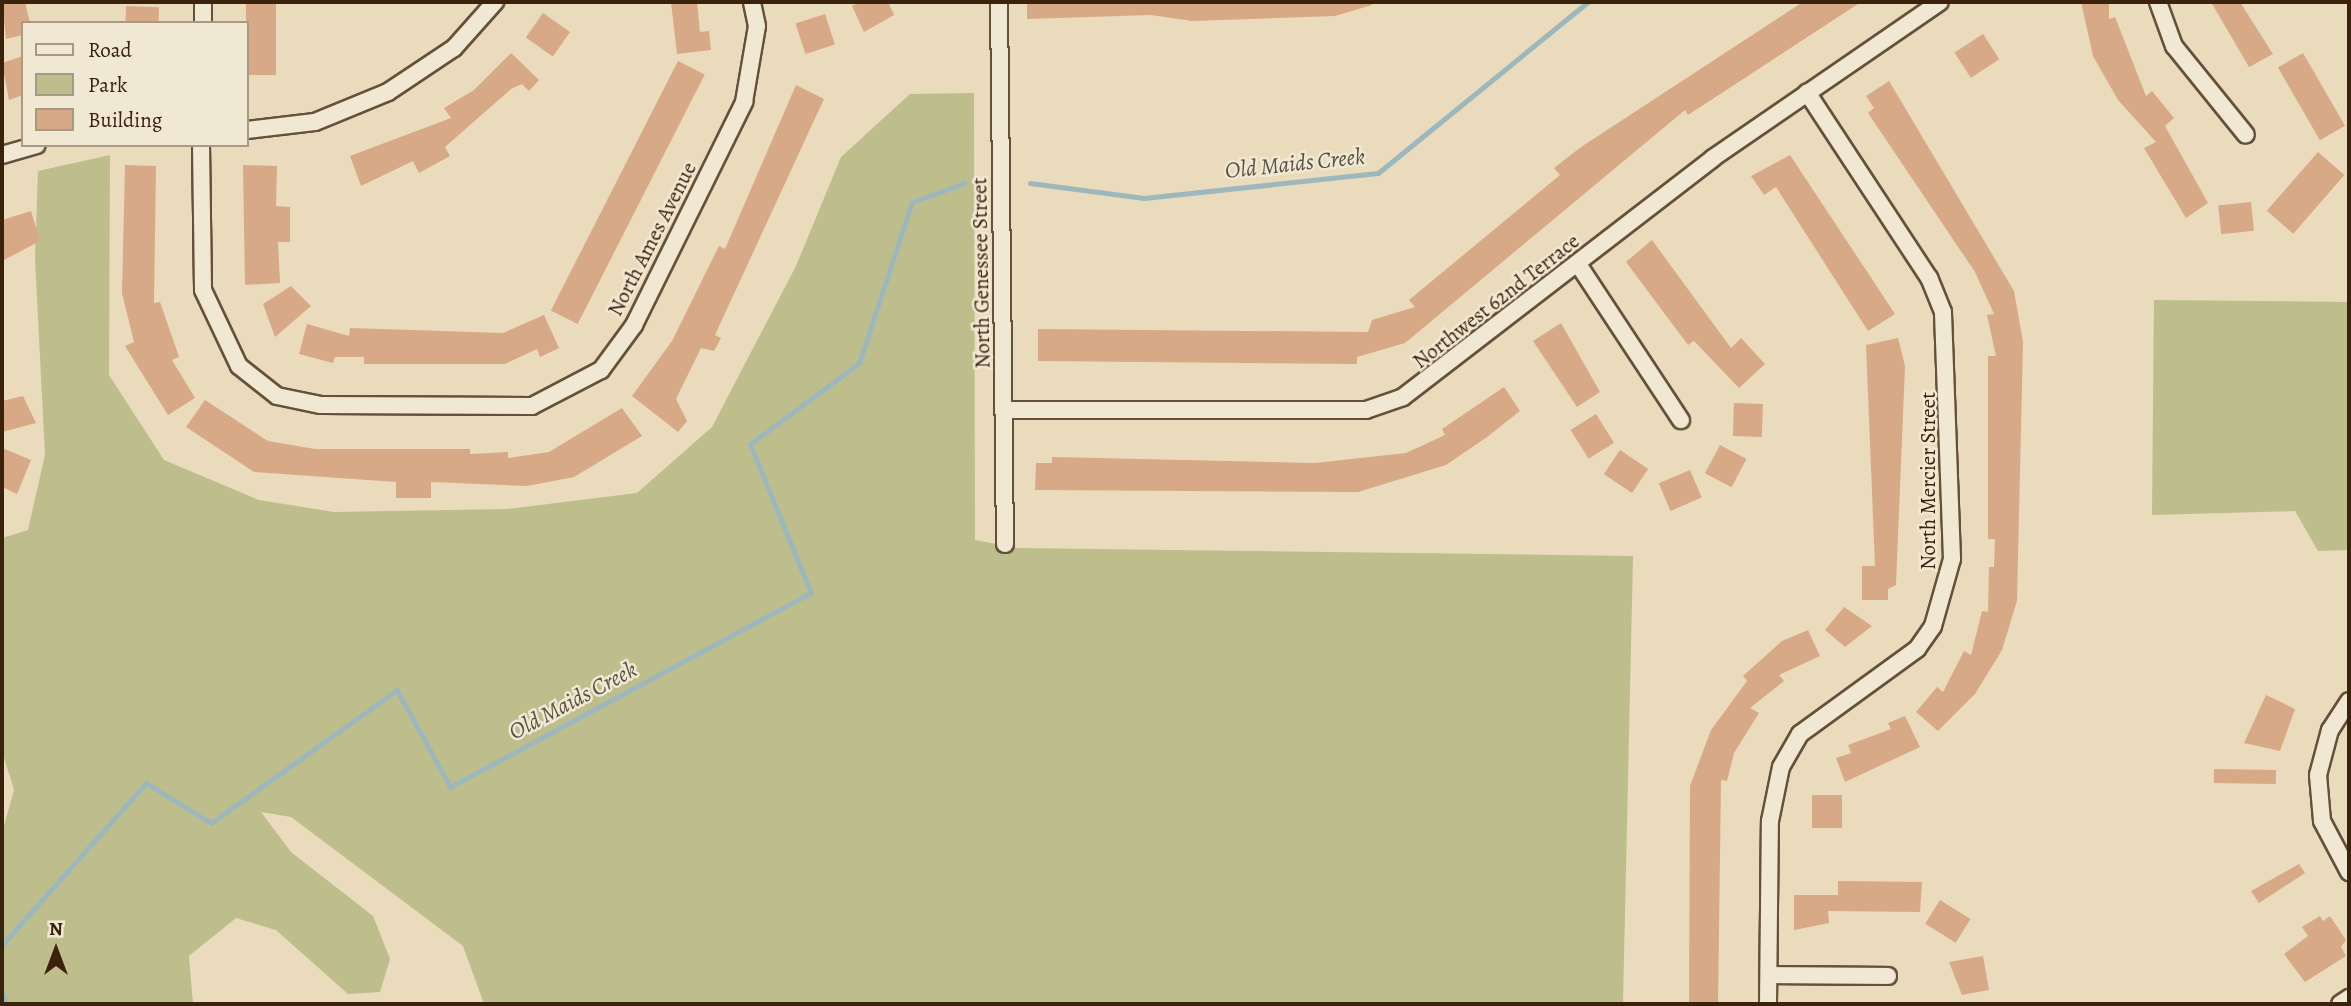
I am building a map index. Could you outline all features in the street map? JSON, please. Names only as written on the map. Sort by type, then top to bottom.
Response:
[{"type":"street","points":[[202,21],[203,2]]},
{"type":"street","points":[[248,130],[315,122],[388,92],[454,48],[495,2]]},
{"type":"street","name":"North Ames Avenue","points":[[201,147],[203,290],[239,366],[277,396],[321,405],[475,411],[532,406],[601,370],[634,325],[744,102],[757,26],[751,2]]},
{"type":"street","name":"North Genessee Street","points":[[999,2],[1005,544]]},
{"type":"street","name":"Northwest 62nd Terrace","points":[[1004,410],[1366,410],[1427,383],[1578,264],[1807,92],[1940,2]]},
{"type":"street","points":[[2158,2],[2174,46],[2246,135]]},
{"type":"street","name":"North Mercier Street","points":[[1768,1004],[1770,821],[1781,767],[1800,734],[1917,649],[1933,626],[1952,559],[1943,312],[1929,278],[1807,92]]},
{"type":"street","points":[[2,155],[30,147]]},
{"type":"street","points":[[1578,264],[1681,420]]},
{"type":"street","points":[[2349,701],[2330,730],[2318,775],[2322,821],[2349,872]]},
{"type":"street","points":[[1769,975],[1888,976]]},
{"type":"street","points":[[2340,1004],[2349,998]]},
{"type":"green space","points":[[974,93],[975,540],[1018,548],[1633,556],[1623,1004],[484,1004],[463,946],[291,817],[261,812],[291,852],[373,916],[390,959],[380,992],[348,994],[276,930],[236,918],[189,956],[193,1004],[2,1004],[2,833],[14,790],[2,751],[2,538],[28,530],[45,455],[35,259],[38,171],[110,155],[109,375],[164,460],[259,500],[334,512],[507,509],[637,493],[712,427],[796,266],[841,157],[910,94]]},
{"type":"green space","points":[[2154,300],[2349,302],[2349,550],[2318,551],[2295,511],[2152,515]]},
{"type":"building","points":[[2,2],[25,2],[30,21],[21,21],[21,35],[6,39]]},
{"type":"building","points":[[246,2],[276,2],[276,75],[248,75]]},
{"type":"building","points":[[671,2],[697,2],[700,32],[709,31],[711,50],[677,54]]},
{"type":"building","points":[[860,2],[888,2],[894,15],[864,32],[852,6]]},
{"type":"building","points":[[1027,2],[1371,2],[1372,5],[1335,16],[1192,21],[1151,15],[1027,19]]},
{"type":"building","points":[[1803,2],[1861,2],[1688,115],[1685,110],[1405,343],[1357,357],[1357,364],[1038,361],[1038,329],[1368,332],[1372,320],[1415,307],[1409,300],[1560,175],[1554,168],[1581,147]]},
{"type":"building","points":[[2081,2],[2109,2],[2109,19],[2115,17],[2146,96],[2152,91],[2174,118],[2165,126],[2208,203],[2186,218],[2144,148],[2156,142],[2118,100],[2093,56]]},
{"type":"building","points":[[2211,2],[2240,2],[2273,54],[2249,67]]},
{"type":"building","points":[[126,6],[159,7],[158,21],[125,21]]},
{"type":"building","points":[[543,13],[570,32],[553,57],[526,38]]},
{"type":"building","points":[[825,14],[835,44],[805,54],[796,24]]},
{"type":"building","points":[[1983,34],[1999,59],[1971,78],[1954,53]]},
{"type":"building","points":[[511,53],[539,80],[529,91],[522,84],[511,89],[445,147],[450,156],[419,173],[413,161],[361,186],[350,156],[451,118],[444,108],[474,90]]},
{"type":"building","points":[[2303,53],[2345,126],[2320,140],[2278,68]]},
{"type":"building","points":[[21,57],[21,96],[9,100],[2,63]]},
{"type":"building","points":[[678,61],[705,75],[578,324],[551,310]]},
{"type":"building","points":[[1889,81],[2014,291],[2023,342],[2017,601],[2002,650],[1975,694],[1938,731],[1916,712],[1937,687],[1943,692],[1964,651],[1971,655],[1982,611],[1988,612],[1989,567],[1994,567],[1995,539],[1988,539],[1988,356],[1996,356],[1987,315],[1994,314],[1975,272],[1868,113],[1874,108],[1866,96]]},
{"type":"building","points":[[796,85],[824,99],[715,335],[721,338],[714,351],[701,348],[676,399],[687,421],[678,432],[632,396],[672,341],[719,246],[725,249]]},
{"type":"building","points":[[2318,152],[2344,175],[2293,234],[2267,211]]},
{"type":"building","points":[[1790,155],[1895,314],[1868,331],[1776,187],[1764,195],[1751,176]]},
{"type":"building","points":[[125,165],[156,166],[154,303],[160,302],[179,357],[172,360],[195,398],[168,415],[125,346],[134,342],[122,293]]},
{"type":"building","points":[[243,165],[277,166],[276,206],[290,207],[290,242],[278,242],[280,283],[245,285]]},
{"type":"building","points":[[2251,202],[2254,231],[2221,234],[2218,205]]},
{"type":"building","points":[[31,211],[40,241],[2,261],[2,220]]},
{"type":"building","points":[[1652,240],[1731,348],[1741,338],[1765,364],[1739,388],[1694,341],[1688,345],[1626,262]]},
{"type":"building","points":[[291,286],[311,306],[275,337],[263,304]]},
{"type":"building","points":[[544,315],[559,348],[540,357],[537,349],[505,364],[364,364],[364,357],[335,357],[333,363],[299,354],[307,324],[349,336],[350,328],[503,333]]},
{"type":"building","points":[[1561,323],[1600,392],[1577,407],[1533,341]]},
{"type":"building","points":[[1898,338],[1905,366],[1896,585],[1888,589],[1888,600],[1862,600],[1862,566],[1875,566],[1866,345]]},
{"type":"building","points":[[1504,387],[1520,411],[1487,437],[1446,465],[1358,492],[1035,490],[1036,463],[1052,463],[1052,457],[1315,463],[1406,453],[1445,435],[1442,429]]},
{"type":"building","points":[[23,396],[36,423],[2,432],[2,401]]},
{"type":"building","points":[[205,400],[268,441],[315,449],[470,449],[470,454],[508,452],[508,458],[549,452],[622,408],[642,436],[574,477],[527,486],[431,482],[431,498],[396,498],[396,482],[254,472],[186,427]]},
{"type":"building","points":[[1734,403],[1763,404],[1762,437],[1733,436]]},
{"type":"building","points":[[1596,414],[1614,443],[1589,459],[1571,430]]},
{"type":"building","points":[[1720,445],[1746,459],[1731,487],[1705,473]]},
{"type":"building","points":[[2,448],[31,460],[17,494],[2,487]]},
{"type":"building","points":[[1620,450],[1648,469],[1632,493],[1604,474]]},
{"type":"building","points":[[1690,470],[1702,498],[1670,511],[1659,483]]},
{"type":"building","points":[[1844,607],[1872,626],[1845,647],[1825,630]]},
{"type":"building","points":[[1808,630],[1820,656],[1779,675],[1784,681],[1750,708],[1759,713],[1734,753],[1727,781],[1721,780],[1718,1004],[1689,1004],[1690,786],[1711,730],[1747,681],[1743,676],[1782,641]]},
{"type":"building","points":[[2266,695],[2295,709],[2280,751],[2244,743]]},
{"type":"building","points":[[1905,716],[1920,747],[1845,782],[1836,758],[1851,753],[1848,745],[1891,729],[1888,723]]},
{"type":"building","points":[[2214,769],[2276,770],[2276,784],[2214,783]]},
{"type":"building","points":[[1812,795],[1842,795],[1842,828],[1812,828]]},
{"type":"building","points":[[2299,864],[2305,873],[2259,903],[2251,891]]},
{"type":"building","points":[[1838,881],[1922,882],[1920,912],[1828,911],[1829,923],[1794,930],[1794,895],[1838,895]]},
{"type":"building","points":[[1940,900],[1971,919],[1956,943],[1925,924]]},
{"type":"building","points":[[2320,916],[2323,921],[2330,916],[2346,940],[2341,947],[2346,956],[2305,982],[2284,954],[2308,936],[2302,927]]},
{"type":"building","points":[[1983,956],[1989,990],[1962,995],[1949,962]]},
{"type":"waterway","name":"Old Maids Creek","points":[[1030,183],[1144,198],[1378,173],[1588,2]]},
{"type":"waterway","name":"Old Maids Creek","points":[[2,945],[146,783],[211,823],[397,690],[450,787],[811,593],[750,444],[859,363],[912,202],[965,183]]},
{"type":"waterway","name":"Old Maids Creek","points":[[2,990],[6,1004]]}]
